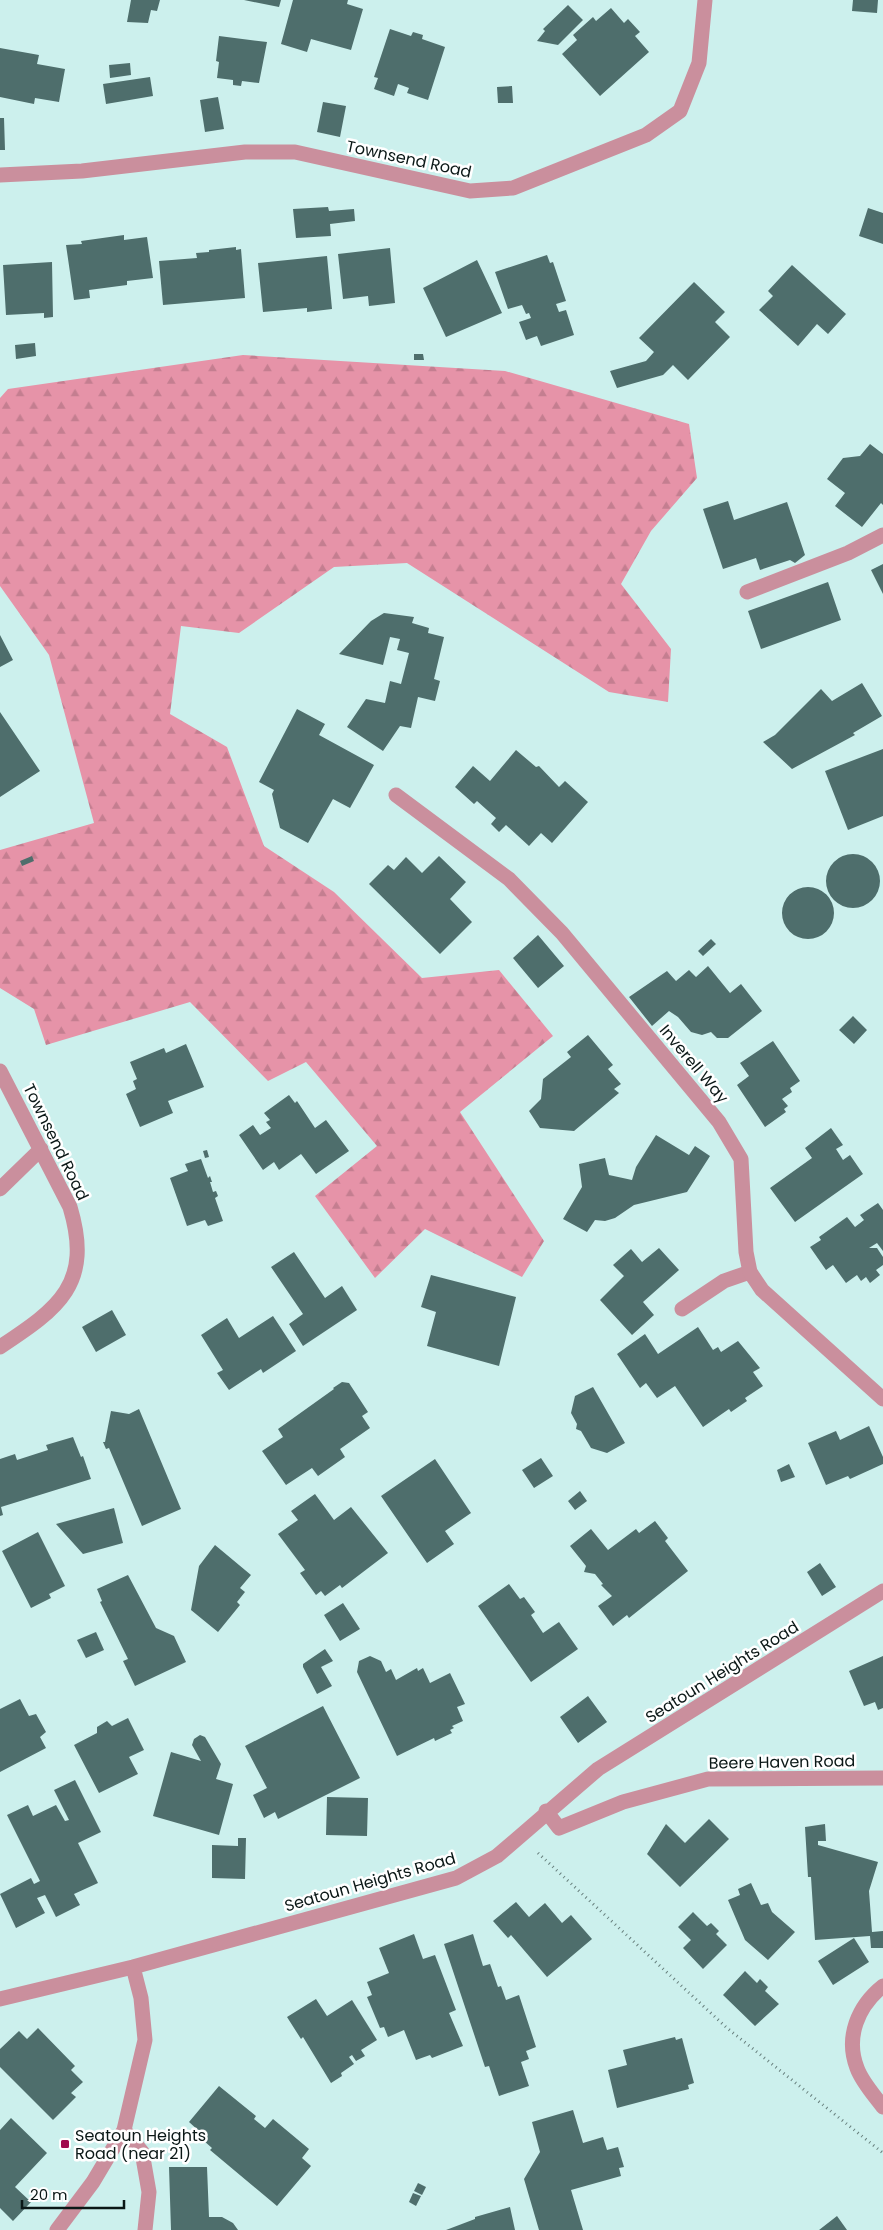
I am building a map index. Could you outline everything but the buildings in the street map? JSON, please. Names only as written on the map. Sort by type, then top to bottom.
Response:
[{"type":"street","name":"Townsend Road","points":[[0,175],[82,171],[245,152],[295,152],[470,191],[513,188],[646,135],[680,111],[700,63],[705,0]]},
{"type":"street","points":[[748,592],[848,553],[883,535]]},
{"type":"street","name":"Inverell Way","points":[[396,795],[509,879],[562,933],[719,1122],[741,1159],[746,1252],[750,1272],[762,1290],[817,1342],[883,1399]]},
{"type":"street","name":"Townsend Road","points":[[0,1071],[70,1207],[76,1228],[79,1254],[71,1281],[61,1301],[40,1320],[0,1347]]},
{"type":"street","points":[[0,1189],[41,1149]]},
{"type":"street","points":[[682,1309],[724,1281],[750,1272]]},
{"type":"street","name":"Seatoun Heights Road","points":[[133,1967],[456,1878],[497,1856],[521,1837],[546,1811],[598,1769],[883,1591]]},
{"type":"street","name":"Beere Haven Road","points":[[546,1811],[559,1828],[622,1802],[708,1779],[883,1778]]},
{"type":"street","points":[[0,2000],[133,1967],[141,1998],[145,2040],[124,2130],[93,2182],[57,2230]]},
{"type":"street","points":[[883,1986],[870,1996],[856,2022],[852,2042],[857,2068],[883,2106]]},
{"type":"street","points":[[124,2130],[142,2152],[149,2192],[145,2230]]},
{"type":"path","points":[[521,1837],[727,2028],[883,2153]]},
{"type":"green space","points":[[243,355],[505,371],[689,424],[697,478],[651,531],[621,584],[671,649],[668,702],[609,692],[407,563],[334,567],[239,633],[181,626],[170,714],[227,747],[264,846],[334,892],[422,978],[499,970],[553,1036],[460,1112],[544,1241],[522,1277],[425,1229],[375,1278],[315,1196],[377,1146],[306,1062],[268,1081],[190,1002],[46,1045],[34,1009],[0,988],[0,850],[94,823],[49,655],[0,586],[0,398],[8,389]]},
{"type":"place","name":"Seatoun Heights Road (near 21)","points":[[65,2144]]}]
